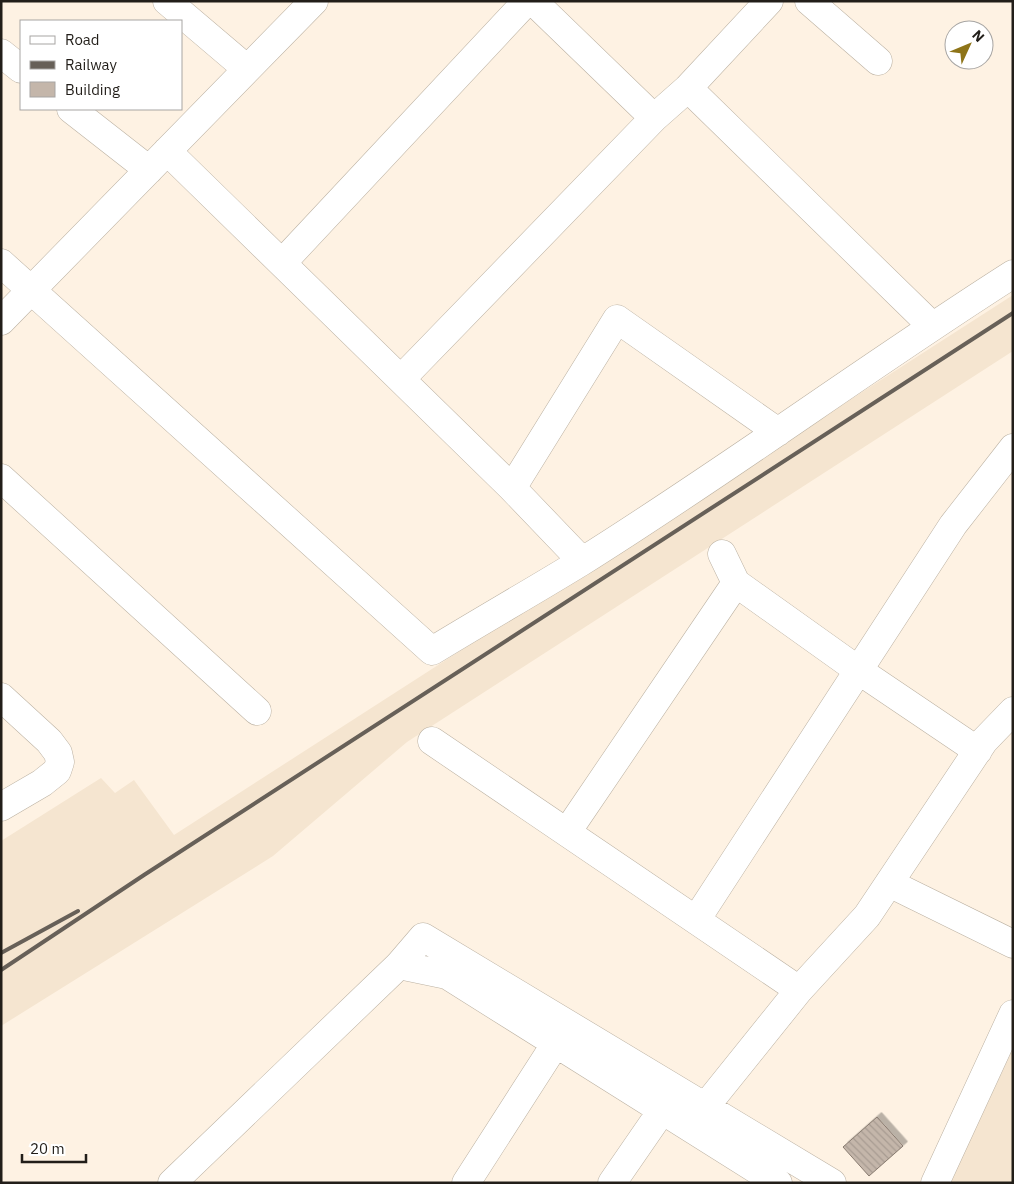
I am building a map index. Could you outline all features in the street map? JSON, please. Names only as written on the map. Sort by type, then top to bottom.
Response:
[{"type":"street","points":[[167,1],[247,69]]},
{"type":"street","points":[[1,321],[314,1]]},
{"type":"street","points":[[282,263],[527,1]]},
{"type":"street","points":[[533,1],[654,118]]},
{"type":"street","points":[[401,379],[654,118],[688,88],[769,1]]},
{"type":"street","points":[[809,1],[878,61]]},
{"type":"street","points":[[1,53],[20,68]]},
{"type":"street","points":[[688,88],[932,326]]},
{"type":"street","points":[[73,110],[149,170]]},
{"type":"street","points":[[167,151],[512,488],[582,561]]},
{"type":"street","points":[[1,263],[432,651],[582,561],[778,432],[932,326],[1013,274]]},
{"type":"street","points":[[512,488],[617,319],[778,432]]},
{"type":"street","points":[[696,920],[953,525],[1013,448]]},
{"type":"street","points":[[1,478],[257,711]]},
{"type":"street","points":[[722,554],[736,583],[858,670],[978,751]]},
{"type":"street","points":[[567,832],[736,583]]},
{"type":"street","points":[[1,697],[49,742],[58,753],[60,762],[57,771],[42,784],[1,807]]},
{"type":"street","points":[[698,1117],[799,990],[867,916],[984,741],[1013,711]]},
{"type":"street","points":[[432,741],[799,990]]},
{"type":"street","points":[[889,883],[1013,944]]},
{"type":"street","points":[[172,1183],[399,965],[423,937],[669,1100],[698,1117],[832,1183]]},
{"type":"street","points":[[399,965],[447,975],[556,1043],[669,1100]]},
{"type":"street","points":[[934,1183],[1013,1014]]},
{"type":"street","points":[[466,1183],[556,1043]]},
{"type":"street","points":[[612,1183],[669,1100]]},
{"type":"street","points":[[698,1117],[778,1183]]},
{"type":"shaded area","points":[[1013,295],[1013,351],[407,742],[273,856],[1,1026],[1,841],[101,778],[115,793],[134,780],[174,835]]},
{"type":"shaded area","points":[[1013,1049],[1013,1183],[950,1183]]},
{"type":"building","points":[[877,1117],[903,1146],[869,1176],[843,1147]]},
{"type":"railway","points":[[1,970],[144,875],[1013,313]]},
{"type":"railway","points":[[1,953],[78,911]]}]
